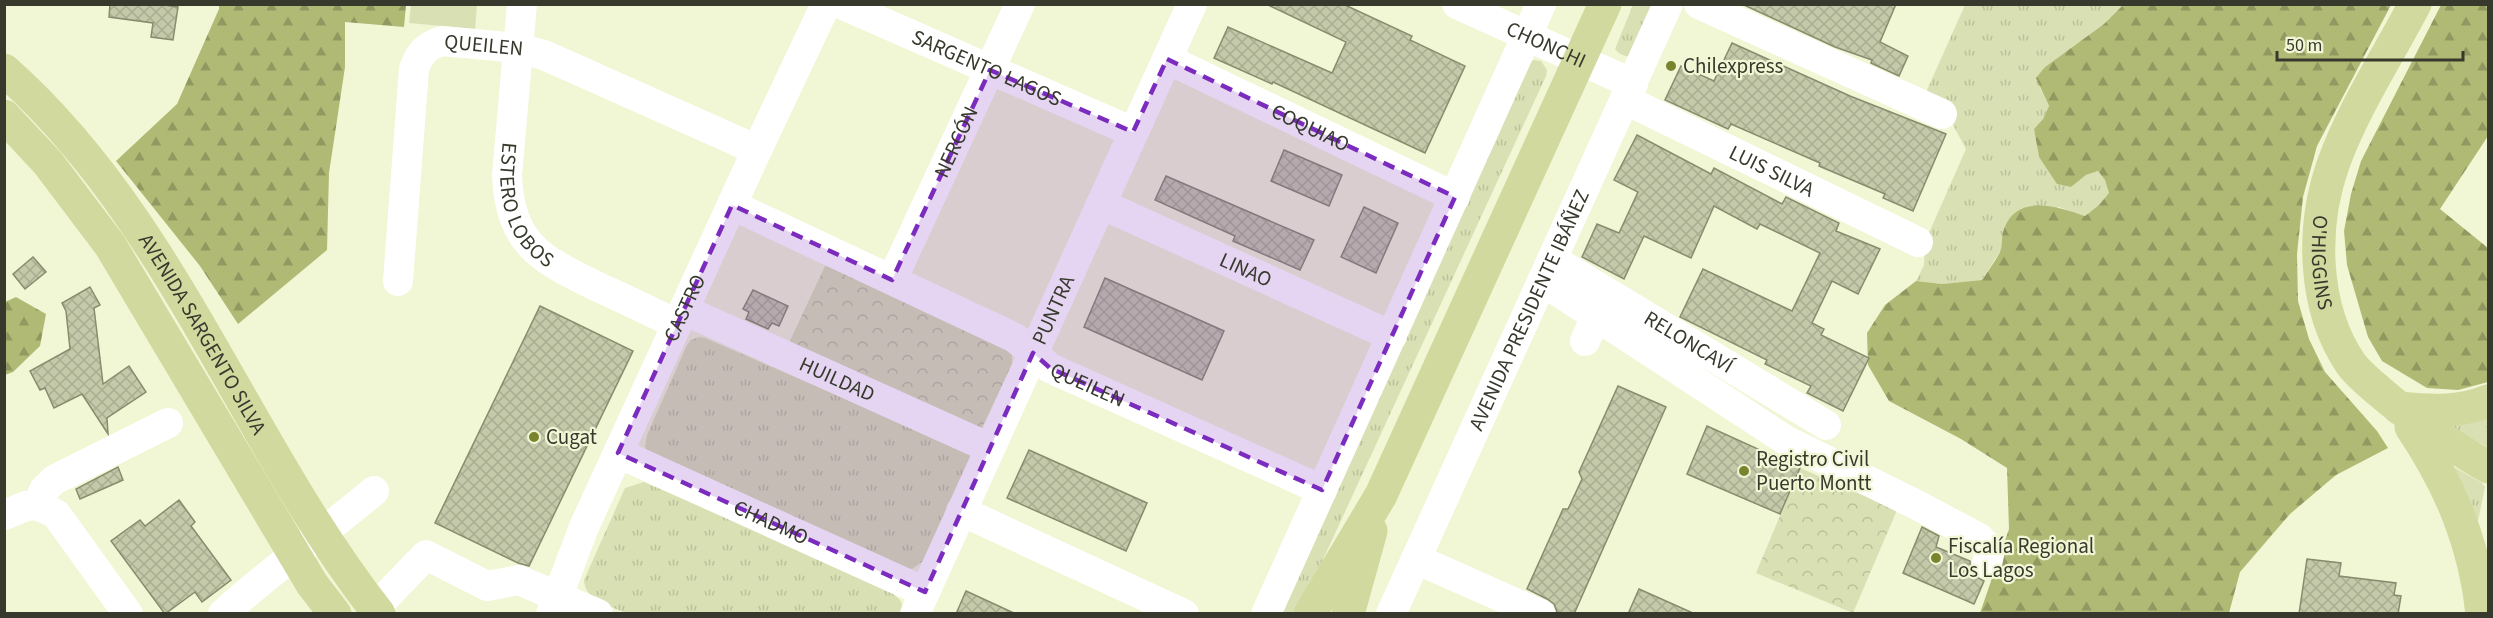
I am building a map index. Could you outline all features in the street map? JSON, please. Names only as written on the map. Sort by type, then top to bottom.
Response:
[{"type":"main road","points":[[1310,614],[1381,495],[1605,4]]},
{"type":"main road","name":"O'HIGGINS","points":[[2415,4],[2364,100],[2334,163],[2327,186],[2319,238],[2320,274],[2326,305],[2343,349],[2352,365],[2398,408],[2439,438],[2488,467]]},
{"type":"main road","name":"AVENIDA SARGENTO SILVA","points":[[4,70],[45,110],[100,173],[120,200],[341,562],[377,611]]},
{"type":"main road","name":"AVENIDA SARGENTO SILVA","points":[[4,116],[48,163],[110,245],[312,584],[334,614]]},
{"type":"main road","points":[[2398,408],[2443,411],[2463,409],[2488,401]]},
{"type":"main road","points":[[2398,408],[2435,462],[2451,496],[2476,570],[2484,614]]},
{"type":"main road","points":[[1347,614],[1381,495]]},
{"type":"main road","points":[[2484,614],[2488,583]]},
{"type":"street","name":"ESTERO LOBOS","points":[[522,4],[507,175],[512,213],[526,241],[544,259],[558,267],[680,317]]},
{"type":"street","name":"CASTRO","points":[[554,604],[584,527],[826,4]]},
{"type":"street","name":"SARGENTO LAGOS","points":[[841,4],[1133,132]]},
{"type":"street","name":"NERCÓN","points":[[892,280],[1020,4]]},
{"type":"street","name":"PUNTRA","points":[[920,603],[1192,4]]},
{"type":"street","name":"CHONCHI","points":[[1457,4],[1580,61],[1629,92]]},
{"type":"street","points":[[1266,614],[1541,4]]},
{"type":"street","name":"AVENIDA PRESIDENTE IBÁÑEZ","points":[[1391,614],[1668,4]]},
{"type":"street","points":[[1699,4],[1942,114]]},
{"type":"street","name":"QUEILEN","points":[[398,280],[414,69],[417,59],[431,45],[442,41],[518,48],[544,55],[757,150]]},
{"type":"street","name":"COQUIAO","points":[[1167,59],[1455,196]]},
{"type":"street","name":"LUIS SILVA","points":[[1629,92],[1918,242]]},
{"type":"street","name":"LINAO","points":[[1101,204],[1392,336]]},
{"type":"street","name":"QUEILEN","points":[[732,206],[1015,338],[1050,368],[1322,490]]},
{"type":"street","points":[[1547,270],[1591,329],[1787,441],[1979,538],[1990,550],[1987,564]]},
{"type":"street","name":"RELONCAVÍ","points":[[1547,270],[1826,425]]},
{"type":"street","name":"HUILDAD","points":[[680,317],[990,448]]},
{"type":"street","points":[[37,505],[44,490],[54,480],[168,423]]},
{"type":"street","name":"CHADMO","points":[[618,453],[920,603]]},
{"type":"street","points":[[223,614],[261,579],[324,534],[374,491]]},
{"type":"street","points":[[4,515],[26,506],[37,505],[56,514],[128,614]]},
{"type":"street","points":[[961,511],[1184,614]]},
{"type":"street","points":[[377,611],[426,555],[487,586],[519,580],[554,604],[598,614]]},
{"type":"street","points":[[1416,559],[1540,614]]},
{"type":"highlighted area","points":[[1167,59],[1455,197],[1322,490],[1050,368],[1033,353],[925,592],[618,453],[732,205],[892,280],[990,70],[1133,132]]},
{"type":"green space","points":[[219,5],[406,5],[404,27],[345,22],[345,67],[329,173],[327,250],[238,324],[200,266],[116,161],[177,104]]},
{"type":"green space","points":[[411,5],[477,5],[475,29],[409,23]]},
{"type":"green space","points":[[1633,5],[1655,5],[1629,57],[1620,54],[1615,49]]},
{"type":"green space","points":[[1965,5],[2123,5],[2104,24],[2045,67],[2040,88],[2049,106],[2043,119],[2034,129],[2039,157],[2058,184],[2071,187],[2086,175],[2098,171],[2105,180],[2110,193],[2085,216],[2059,207],[2004,229],[2001,250],[1982,280],[1942,284],[1916,281],[1924,265],[1925,242],[1966,149],[1946,112],[1923,99]]},
{"type":"green space","points":[[2123,5],[2391,5],[2317,146],[2303,197],[2297,254],[2298,301],[2309,339],[2325,372],[2377,431],[2388,448],[2336,475],[2290,514],[2240,572],[2229,613],[1980,613],[2009,529],[2007,468],[1961,439],[1889,401],[1868,365],[1867,333],[1885,305],[1916,281],[1942,284],[1982,280],[2000,252],[2004,229],[2010,218],[2018,211],[2039,206],[2063,209],[2085,216],[2109,193],[2105,180],[2098,171],[2086,175],[2071,187],[2057,184],[2039,157],[2034,129],[2043,119],[2049,106],[2036,78],[2045,67],[2104,24]]},
{"type":"green space","points":[[2441,5],[2488,5],[2488,136],[2440,209],[2488,248],[2488,382],[2458,390],[2427,388],[2382,361],[2368,337],[2347,265],[2344,231],[2351,194],[2361,161]]},
{"type":"green space","points":[[1534,60],[1541,61],[1547,70],[1546,76],[1308,592],[1297,613],[1273,614],[1528,63]]},
{"type":"green space","points":[[826,264],[1008,348],[1012,354],[1012,364],[980,432],[787,347]]},
{"type":"green space","points":[[16,297],[46,314],[40,346],[13,372],[5,375],[5,302]]},
{"type":"green space","points":[[699,337],[970,453],[970,460],[925,560],[912,569],[904,568],[648,454],[645,446],[647,435],[687,345],[691,340]]},
{"type":"green space","points":[[2488,414],[2488,447],[2447,425]]},
{"type":"green space","points":[[2452,466],[2485,487],[2477,526]]},
{"type":"green space","points":[[1800,468],[1897,510],[1853,613],[1756,573]]},
{"type":"green space","points":[[644,482],[888,589],[900,600],[904,609],[902,614],[627,613],[600,602],[589,593],[584,580],[625,488]]},
{"type":"building","points":[[110,4],[157,4],[178,7],[173,40],[151,37],[153,23],[109,17]]},
{"type":"building","points":[[1266,4],[1343,4],[1412,36],[1410,40],[1465,66],[1425,153],[1273,82],[1272,84],[1214,58],[1228,27],[1332,73],[1346,42]]},
{"type":"building","points":[[1742,4],[1896,4],[1880,42],[1908,56],[1899,76],[1871,63],[1872,60],[1835,47]]},
{"type":"building","points":[[1732,43],[1850,96],[1946,134],[1913,211],[1883,198],[1885,194],[1819,166],[1820,163],[1731,124],[1728,129],[1665,100],[1681,66],[1714,81]]},
{"type":"building","points":[[1637,135],[1711,174],[1714,168],[1782,204],[1786,197],[1839,223],[1836,231],[1880,249],[1858,294],[1832,281],[1812,323],[1824,329],[1821,335],[1869,358],[1843,411],[1807,393],[1811,386],[1765,364],[1767,360],[1680,317],[1703,269],[1792,311],[1820,253],[1760,224],[1757,229],[1714,206],[1691,258],[1644,236],[1624,279],[1582,257],[1597,224],[1619,233],[1638,192],[1614,180]]},
{"type":"building","points":[[1284,150],[1342,175],[1329,206],[1271,181]]},
{"type":"building","points":[[1166,176],[1314,240],[1300,270],[1233,241],[1235,236],[1155,200]]},
{"type":"building","points":[[1364,207],[1398,223],[1376,273],[1341,257]]},
{"type":"building","points":[[33,257],[46,272],[25,289],[13,274]]},
{"type":"building","points":[[1105,278],[1224,331],[1202,380],[1084,327]]},
{"type":"building","points":[[90,287],[100,305],[94,308],[103,384],[129,366],[146,392],[107,418],[108,434],[82,394],[54,408],[45,388],[40,390],[30,371],[70,349],[66,311],[62,303]]},
{"type":"building","points":[[753,290],[788,306],[779,326],[772,323],[768,329],[746,319],[749,312],[743,309]]},
{"type":"building","name":"Cugat","points":[[540,306],[633,351],[529,566],[518,563],[435,523]]},
{"type":"building","points":[[1618,386],[1666,407],[1574,614],[1561,614],[1557,612],[1554,604],[1527,589],[1563,509],[1568,509],[1582,479],[1579,472]]},
{"type":"building","name":"Registro Civil Puerto Montt","points":[[1707,426],[1800,468],[1780,514],[1687,474]]},
{"type":"building","points":[[1029,450],[1147,503],[1126,551],[1007,498]]},
{"type":"building","points":[[118,467],[123,480],[80,499],[76,489]]},
{"type":"building","points":[[179,500],[195,522],[191,526],[231,580],[202,602],[195,592],[165,614],[111,541],[140,520],[145,526]]},
{"type":"building","name":"Fiscalía Regional Los Lagos","points":[[1922,527],[1939,536],[1936,547],[1970,561],[1971,570],[1975,576],[1984,581],[1974,604],[1903,573]]},
{"type":"building","points":[[2307,559],[2341,563],[2339,576],[2396,583],[2394,595],[2401,596],[2398,614],[2299,614]]},
{"type":"building","points":[[1639,589],[1695,614],[1628,614]]},
{"type":"building","points":[[966,591],[1016,614],[956,614]]},
{"type":"place","name":"Chilexpress","points":[[1671,66]]},
{"type":"place","name":"Cugat","points":[[534,437]]},
{"type":"place","name":"Registro Civil Puerto Montt","points":[[1744,471]]},
{"type":"place","name":"Fiscalía Regional Los Lagos","points":[[1936,558]]}]
